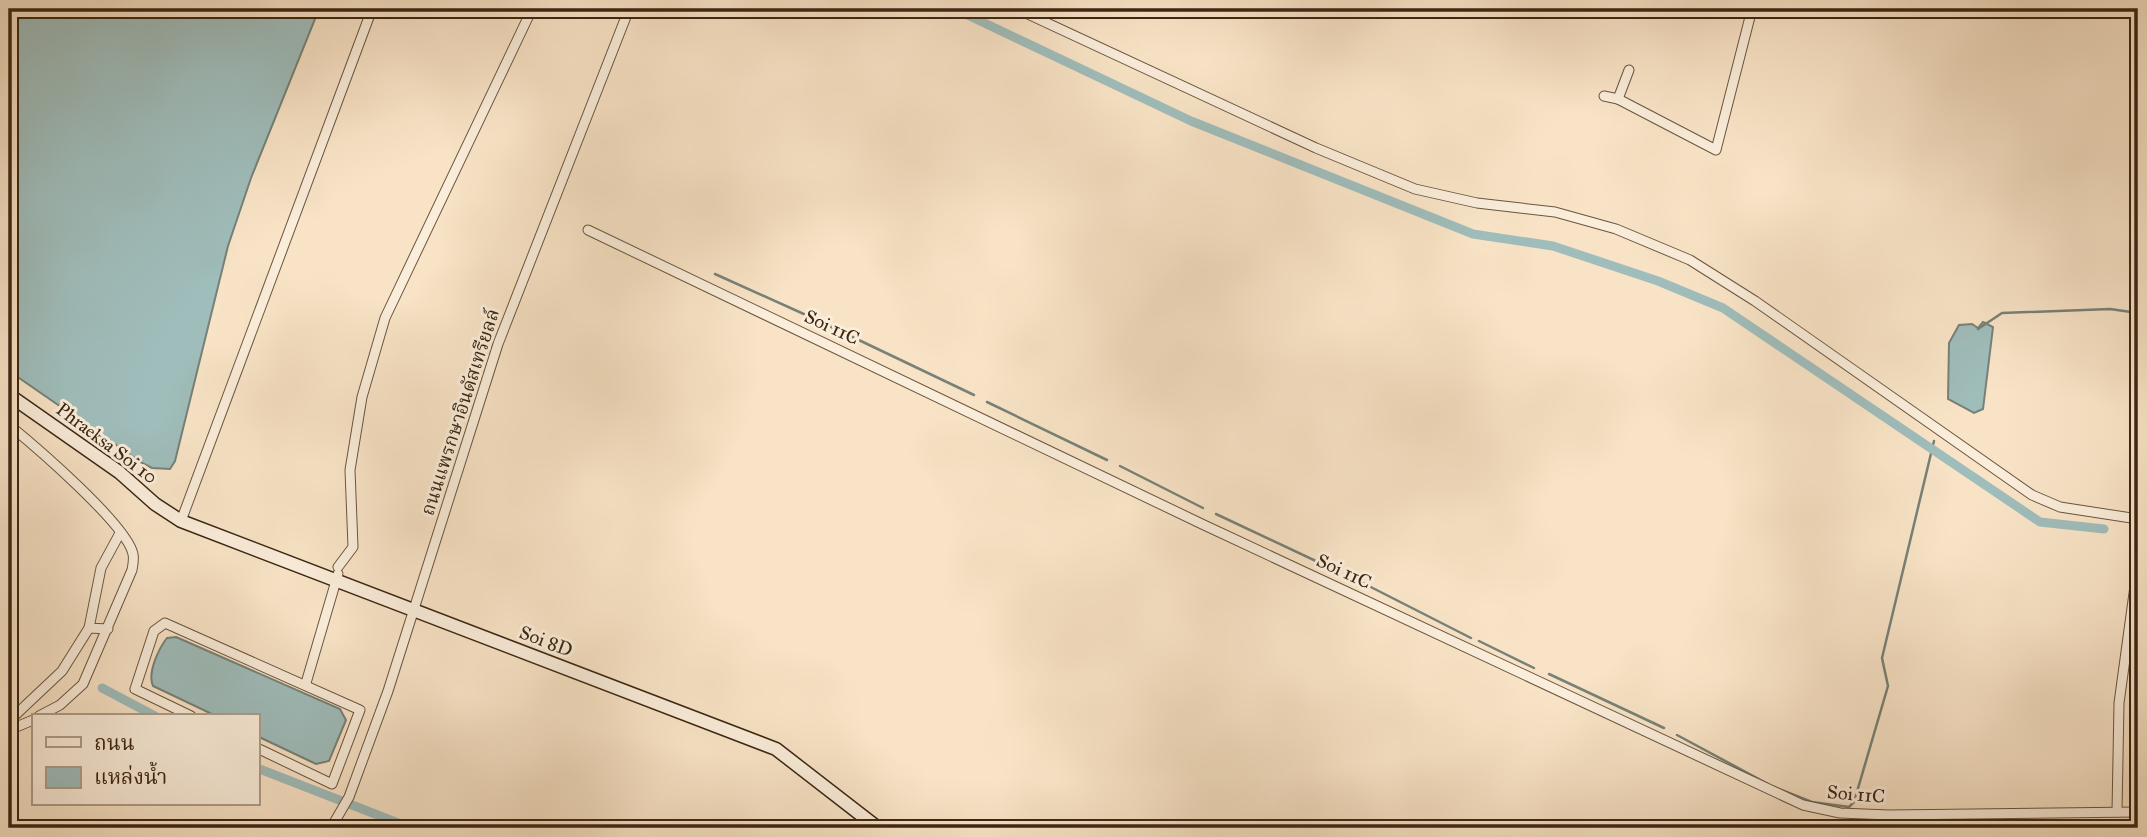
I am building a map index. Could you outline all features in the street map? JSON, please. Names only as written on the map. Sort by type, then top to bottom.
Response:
[{"type":"street","points":[[181,521],[372,9]]},
{"type":"street","points":[[306,683],[338,574],[353,547],[350,470],[362,397],[385,318],[532,9]]},
{"type":"street","name":"ถนนแพรกษาอินดัสเทรียลล์","points":[[333,824],[349,797],[415,610],[498,344],[629,9]]},
{"type":"street","points":[[1017,9],[1316,148],[1415,189],[1477,203],[1555,212],[1649,241],[1690,260],[1755,301],[2032,495],[2060,507],[2138,519]]},
{"type":"street","points":[[1604,96],[1618,99],[1717,150],[1752,9]]},
{"type":"street","points":[[1618,99],[1629,70]]},
{"type":"street","name":"Soi 11C","points":[[588,230],[1204,525],[1803,805],[1840,813],[1889,815],[2138,812]]},
{"type":"street","name":"Phraeksa Soi 10","points":[[9,395],[119,472],[155,505],[181,521]]},
{"type":"street","points":[[9,425],[92,500],[120,533],[134,555],[132,570],[83,684],[60,705],[43,714]]},
{"type":"street","name":"Soi 8D","points":[[181,521],[338,574],[415,610],[776,749],[878,828]]},
{"type":"street","points":[[9,721],[62,671],[89,628],[101,568],[120,533]]},
{"type":"street","points":[[2117,812],[2119,703],[2138,564]]},
{"type":"street","points":[[187,714],[135,689],[154,631],[165,623],[306,683],[360,710],[332,784],[259,749]]},
{"type":"street","points":[[89,628],[108,629]]},
{"type":"street","points":[[9,730],[32,720]]},
{"type":"street","points":[[1384,828],[1396,828]]},
{"type":"water","points":[[9,9],[319,9],[251,178],[228,246],[175,461],[170,469],[152,468],[142,463],[9,371]]},
{"type":"water","points":[[1983,322],[1993,327],[1983,409],[1974,413],[1948,399],[1949,343],[1959,325],[1972,324],[1978,328]]},
{"type":"water","points":[[176,637],[340,709],[346,720],[329,761],[316,764],[259,737],[259,714],[212,714],[153,686],[152,674],[157,654],[167,638]]},
{"type":"waterway","points":[[955,9],[1191,121],[1473,234],[1553,246],[1658,281],[1723,308],[2040,522],[2104,529]]},
{"type":"waterway","points":[[715,274],[806,315]]},
{"type":"waterway","points":[[1978,329],[2002,313],[2110,309],[2138,313]]},
{"type":"waterway","points":[[819,321],[974,395]]},
{"type":"waterway","points":[[987,402],[1107,460]]},
{"type":"waterway","points":[[1774,787],[1812,802],[1849,807],[1854,802],[1888,686],[1882,658],[1934,441]]},
{"type":"waterway","points":[[1120,466],[1203,508]]},
{"type":"waterway","points":[[1216,514],[1335,570]]},
{"type":"waterway","points":[[1357,580],[1471,638]]},
{"type":"waterway","points":[[1479,641],[1534,668]]},
{"type":"waterway","points":[[1549,674],[1664,728]]},
{"type":"waterway","points":[[102,688],[151,714]]},
{"type":"waterway","points":[[1677,735],[1768,784]]},
{"type":"waterway","points":[[259,769],[411,828]]}]
